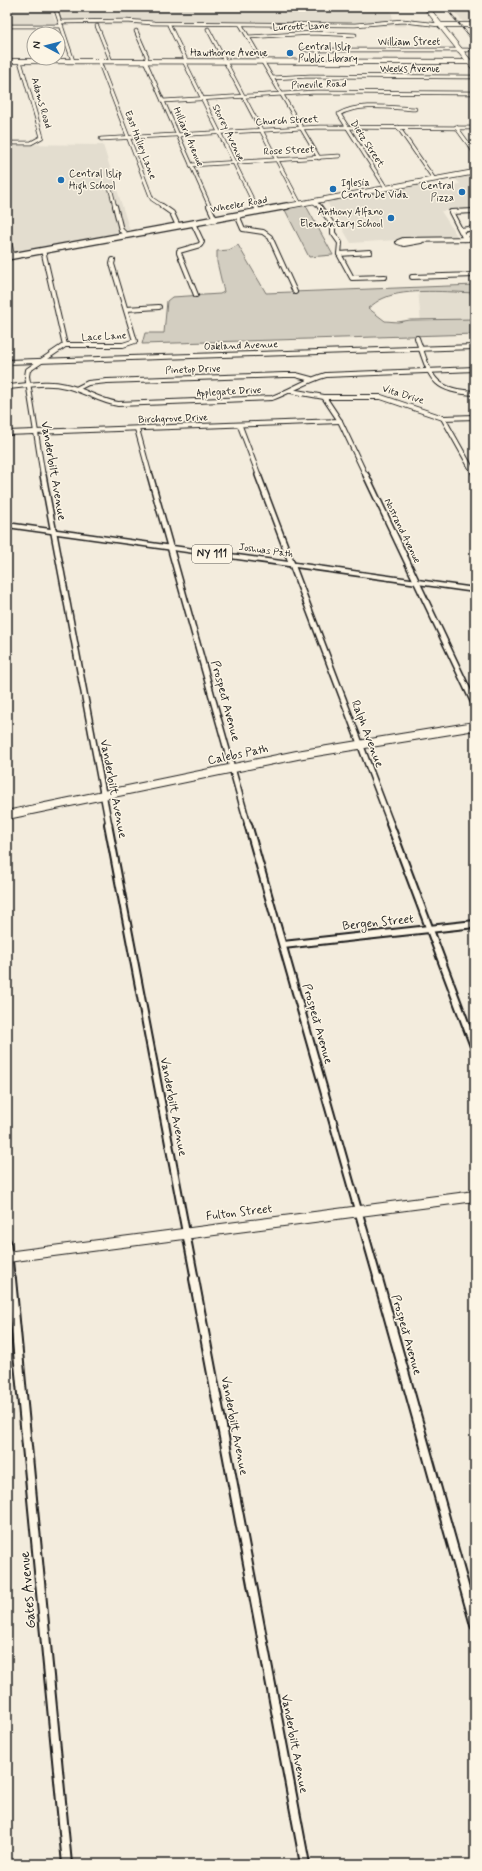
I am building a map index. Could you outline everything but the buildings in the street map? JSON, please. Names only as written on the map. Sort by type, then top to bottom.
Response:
[{"type":"main road","name":"Joshuas Path","points":[[7,525],[475,590]]},
{"type":"street","points":[[55,7],[62,26]]},
{"type":"street","points":[[426,7],[460,50],[473,61]]},
{"type":"street","points":[[441,17],[449,26]]},
{"type":"street","points":[[60,22],[126,21],[154,23],[355,24],[403,21],[449,26],[475,25]]},
{"type":"street","name":"Storey Avenue","points":[[169,25],[202,98],[258,211]]},
{"type":"street","points":[[7,26],[26,26]]},
{"type":"street","points":[[97,26],[110,61]]},
{"type":"street","points":[[241,26],[319,158]]},
{"type":"street","points":[[208,29],[300,204]]},
{"type":"street","name":"Hilliard Avenue","points":[[136,31],[163,100],[215,219]]},
{"type":"street","name":"Lurcott Lane","points":[[248,37],[313,33],[355,35]]},
{"type":"street","points":[[66,39],[73,61]]},
{"type":"street","points":[[463,44],[468,50],[475,69]]},
{"type":"street","name":"William Street","points":[[303,50],[468,50]]},
{"type":"street","points":[[317,50],[324,62]]},
{"type":"street","name":"Hawthorne Avenue","points":[[7,61],[473,61]]},
{"type":"street","name":"Adams Road","points":[[7,143],[31,142],[39,140],[42,137],[20,61]]},
{"type":"street","name":"East Halley Lane","points":[[99,61],[152,199],[172,213],[178,226]]},
{"type":"street","name":"Weeks Avenue","points":[[272,78],[310,76],[475,77]]},
{"type":"street","name":"Pinevile Road","points":[[163,100],[316,92],[475,92]]},
{"type":"street","name":"Dietz Street","points":[[386,188],[339,114],[348,110],[415,109]]},
{"type":"street","points":[[398,127],[434,179]]},
{"type":"street","name":"Church Street","points":[[101,139],[302,128],[475,128]]},
{"type":"street","points":[[456,128],[475,153]]},
{"type":"street","name":"Rose Street","points":[[191,165],[339,156]]},
{"type":"street","name":"Wheeler Road","points":[[10,256],[475,172]]},
{"type":"street","points":[[110,187],[121,230],[126,235]]},
{"type":"street","points":[[313,201],[321,208],[333,225],[333,233],[340,243],[339,254],[352,278],[385,277]]},
{"type":"street","points":[[465,238],[451,212],[475,211]]},
{"type":"street","points":[[237,215],[243,229],[263,232],[270,237],[295,292]]},
{"type":"street","points":[[193,223],[202,242],[200,245],[180,250],[179,253],[196,295]]},
{"type":"street","points":[[461,230],[475,228]]},
{"type":"street","points":[[7,231],[10,256]]},
{"type":"street","points":[[465,238],[475,232]]},
{"type":"street","points":[[420,241],[403,240],[398,242],[404,244],[420,241],[465,238],[475,239]]},
{"type":"street","points":[[43,250],[65,345]]},
{"type":"street","points":[[339,254],[370,252]]},
{"type":"street","name":"Lace Lane","points":[[41,361],[65,345],[133,343],[135,341],[112,264],[113,260]]},
{"type":"street","points":[[412,277],[475,275]]},
{"type":"street","points":[[126,309],[159,307]]},
{"type":"street","points":[[417,338],[429,371],[436,384],[460,392],[475,392]]},
{"type":"street","name":"Oakland Avenue","points":[[7,362],[475,347]]},
{"type":"street","name":"Vanderbilt Avenue","points":[[41,361],[28,370],[28,385],[34,433],[305,1864]]},
{"type":"street","name":"Applegate Drive","points":[[7,387],[45,384],[76,389],[100,401],[128,404],[258,400],[272,398],[291,391],[311,379],[333,374],[475,369]]},
{"type":"street","name":"Pinetop Drive","points":[[76,389],[88,384],[107,381],[290,375],[311,379]]},
{"type":"street","points":[[291,391],[324,397]]},
{"type":"street","name":"Vita Drive","points":[[324,397],[381,397],[443,418],[475,417]]},
{"type":"street","name":"Nostrand Avenue","points":[[324,397],[340,421],[475,705]]},
{"type":"street","points":[[443,418],[475,475]]},
{"type":"street","name":"Birchgrove Drive","points":[[7,433],[240,426],[340,421]]},
{"type":"street","name":"Ralph Avenue","points":[[240,426],[475,1049]]},
{"type":"street","name":"Prospect Avenue","points":[[138,429],[232,768],[360,1211],[475,1625]]},
{"type":"street","name":"Calebs Path","points":[[7,815],[297,755],[475,726]]},
{"type":"street","name":"Bergen Street","points":[[283,944],[475,924]]},
{"type":"street","name":"Fulton Street","points":[[8,1257],[475,1196]]},
{"type":"street","name":"Gates Avenue","points":[[7,1242],[67,1864]]},
{"type":"shaded area","points":[[7,7],[50,7],[57,25],[7,24]]},
{"type":"shaded area","points":[[58,7],[241,7],[242,9],[391,10],[393,19],[405,20],[406,26],[65,25]]},
{"type":"shaded area","points":[[450,7],[475,7],[475,23],[464,23]]},
{"type":"shaded area","name":"Central Islip High School","points":[[7,144],[103,145],[130,231],[15,253],[7,215]]},
{"type":"shaded area","name":"Anthony Alfano Elementary School","points":[[475,174],[475,210],[441,211],[457,236],[351,243],[326,201],[423,183],[427,189],[460,184],[455,178]]},
{"type":"shaded area","points":[[305,204],[333,255],[309,257],[284,208]]},
{"type":"shaded area","points":[[238,245],[266,293],[475,285],[475,293],[428,291],[404,293],[382,299],[368,308],[385,321],[398,322],[410,320],[475,319],[475,334],[142,344],[145,333],[164,333],[167,301],[172,297],[220,294],[224,292],[217,262],[217,251],[229,250]]},
{"type":"shaded area","points":[[475,287],[475,322],[421,324],[418,289]]},
{"type":"railway","points":[[445,7],[475,43]]},
{"type":"place","name":"Central Islip Public Library","points":[[290,53]]},
{"type":"place","name":"Central Islip High School","points":[[61,180]]},
{"type":"place","name":"Iglesia Centro De Vida","points":[[333,189]]},
{"type":"place","name":"Central Pizza","points":[[462,192]]},
{"type":"place","name":"Anthony Alfano Elementary School","points":[[391,218]]}]
